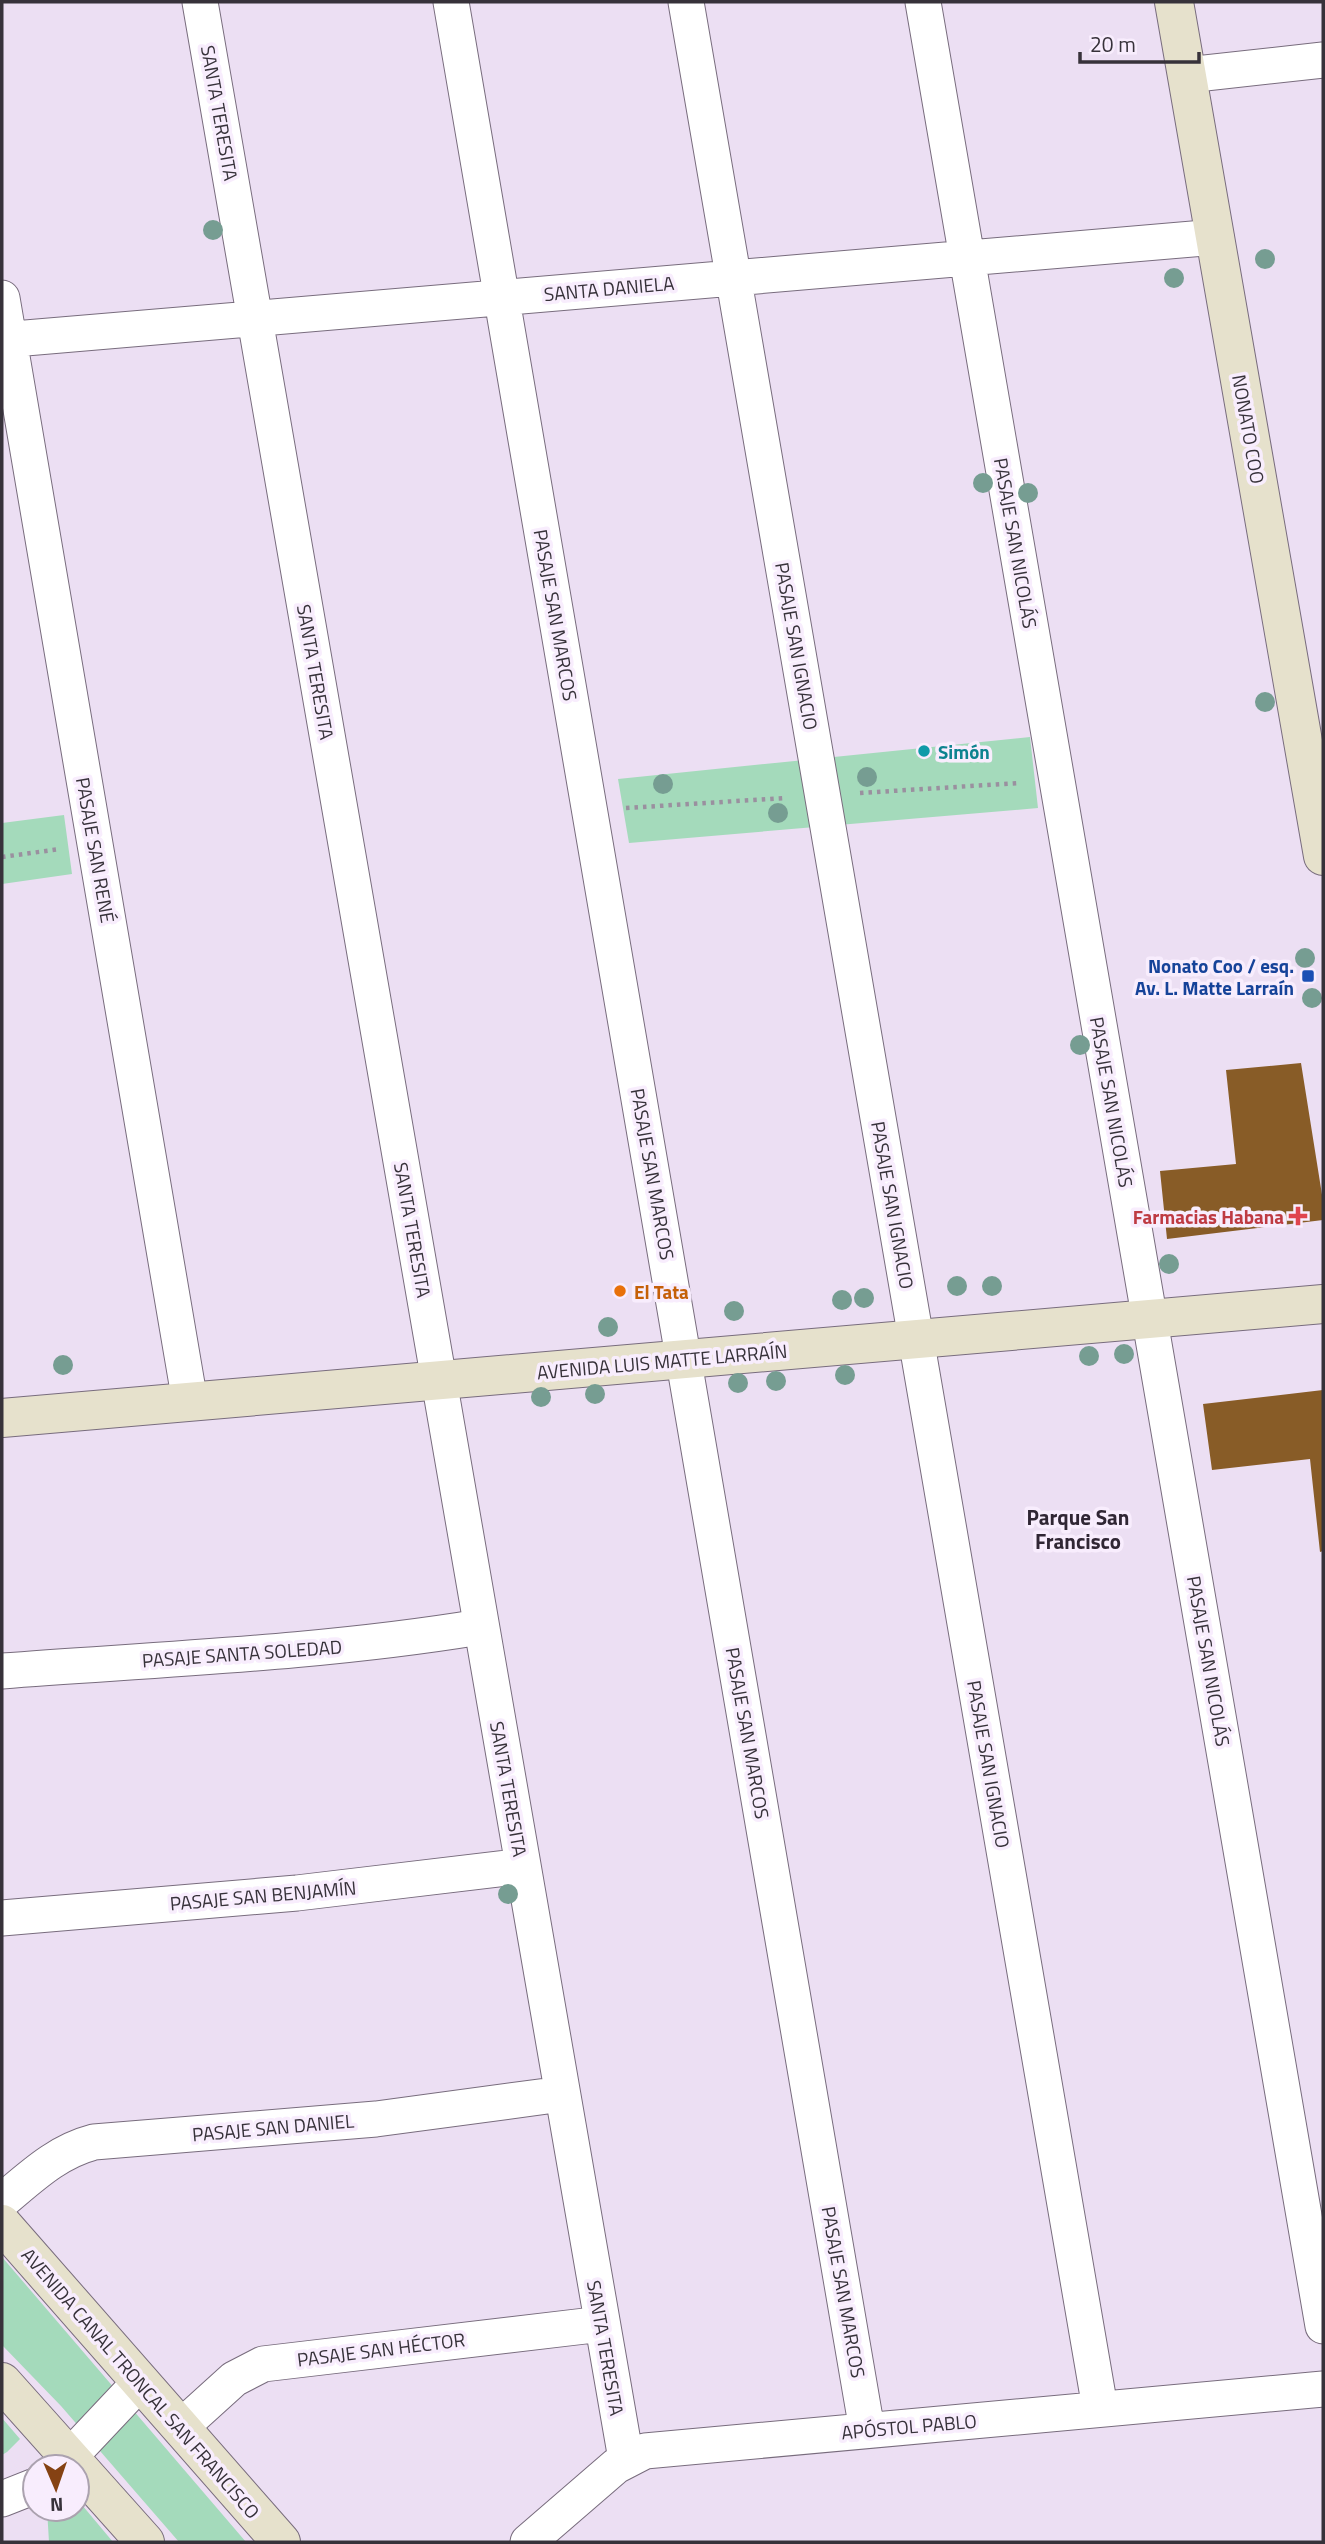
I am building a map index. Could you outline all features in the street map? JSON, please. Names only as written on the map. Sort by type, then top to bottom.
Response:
[{"type":"street","name":"SANTA TERESITA","points":[[200,2],[626,2459]]},
{"type":"street","name":"PASAJE SAN MARCOS","points":[[451,2],[867,2430]]},
{"type":"street","name":"PASAJE SAN IGNACIO","points":[[686,2],[1100,2408]]},
{"type":"street","name":"PASAJE SAN NICOLÁS","points":[[923,2],[1323,2326]]},
{"type":"street","name":"NONATO COO","points":[[1174,2],[1323,856]]},
{"type":"street","points":[[1187,75],[1323,60]]},
{"type":"street","name":"SANTA DANIELA","points":[[5,340],[1216,237]]},
{"type":"street","name":"PASAJE SAN RENÉ","points":[[2,298],[5,340],[190,1402]]},
{"type":"street","name":"AVENIDA LUIS MATTE LARRAÍN","points":[[2,1418],[1323,1304]]},
{"type":"street","name":"PASAJE SANTA SOLEDAD","points":[[2,1671],[336,1647],[480,1627]]},
{"type":"street","name":"PASAJE SAN BENJAMÍN","points":[[2,1918],[297,1893],[523,1866]]},
{"type":"street","name":"PASAJE SAN DANIEL","points":[[2,2202],[55,2157],[75,2147],[94,2142],[376,2119],[562,2094]]},
{"type":"street","name":"AVENIDA CANAL TRONCAL SAN FRANCISCO","points":[[2,2224],[281,2542]]},
{"type":"street","name":"PASAJE SAN HÉCTOR","points":[[181,2427],[234,2379],[263,2364],[602,2323]]},
{"type":"street","points":[[73,2453],[141,2381]]},
{"type":"street","points":[[2,2382],[58,2453]]},
{"type":"street","name":"APÓSTOL PABLO","points":[[528,2542],[626,2459],[645,2451],[1323,2389]]},
{"type":"street","points":[[91,2488],[145,2542]]},
{"type":"street","points":[[2,2499],[21,2492]]},
{"type":"path","points":[[2,857],[95,845]]},
{"type":"green space","points":[[1030,737],[1038,808],[629,843],[618,779]]},
{"type":"green space","points":[[64,815],[72,874],[2,884],[2,823]]},
{"type":"green space","points":[[2,2257],[246,2542],[179,2542],[61,2406],[2,2345]]},
{"type":"green space","points":[[2,2418],[20,2439],[2,2455]]},
{"type":"green space","points":[[91,2516],[113,2542],[49,2542],[48,2523],[91,2523]]},
{"type":"building","points":[[1301,1063],[1323,1201],[1323,1220],[1167,1239],[1160,1171],[1236,1164],[1226,1070]]},
{"type":"building","points":[[1323,1390],[1323,1551],[1320,1552],[1310,1459],[1212,1470],[1203,1404]]},
{"type":"place","name":"Simón","points":[[924,751]]},
{"type":"place","name":"Nonato Coo / esq. Av. L. Matte Larraín","points":[[1308,976]]},
{"type":"place","name":"Farmacias Habana","points":[[1298,1216]]},
{"type":"place","name":"El Tata","points":[[620,1291]]},
{"type":"district","name":"Parque San Francisco","points":[[1078,1529]]}]
